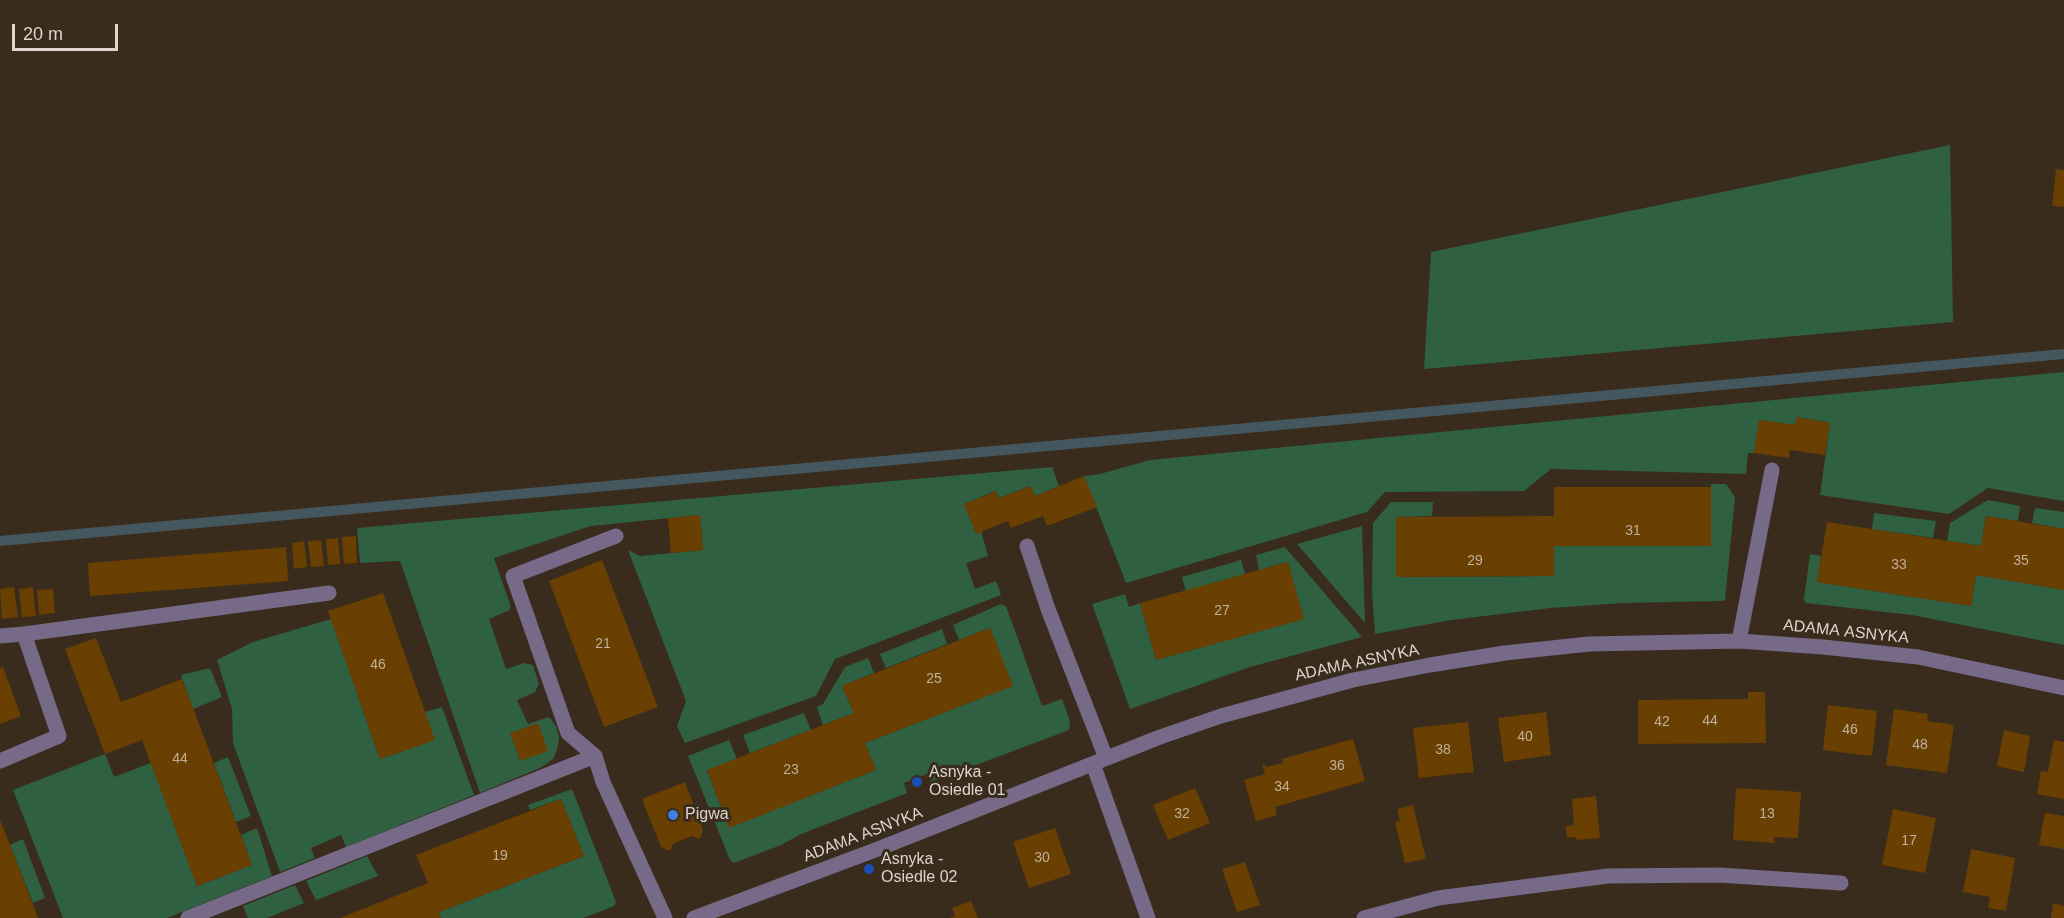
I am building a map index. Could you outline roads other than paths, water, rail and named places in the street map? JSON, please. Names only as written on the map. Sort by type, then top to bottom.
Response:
[{"type":"street","points":[[1739,641],[1772,470]]},
{"type":"street","points":[[616,536],[513,576],[568,733],[594,756],[603,782],[665,918]]},
{"type":"street","points":[[1027,546],[1100,761],[1148,918]]},
{"type":"street","points":[[0,636],[329,593]]},
{"type":"street","points":[[0,761],[59,736],[24,634]]},
{"type":"street","name":"ADAMA ASNYKA","points":[[693,918],[1221,716],[1353,680],[1430,665],[1505,653],[1589,644],[1739,641],[1918,657],[2064,688]]},
{"type":"street","points":[[188,918],[594,756]]},
{"type":"street","points":[[1364,918],[1438,898],[1608,876],[1719,875],[1841,884]]},
{"type":"waterway","points":[[0,541],[2064,354]]},
{"type":"place","name":"Asnyka - Osiedle 01","points":[[917,782]]},
{"type":"place","name":"Pigwa","points":[[673,815]]},
{"type":"place","name":"Asnyka - Osiedle 02","points":[[869,869]]}]
